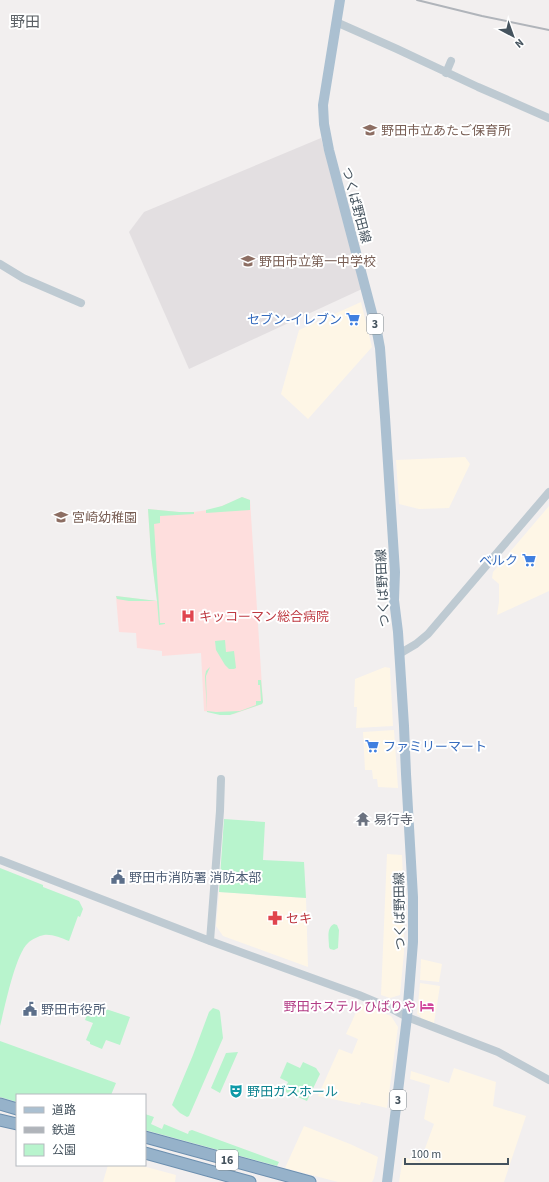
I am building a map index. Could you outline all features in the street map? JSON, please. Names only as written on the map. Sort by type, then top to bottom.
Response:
[{"type":"highway","points":[[0,1104],[16,1109]]},
{"type":"highway","points":[[0,1114],[16,1118]]},
{"type":"highway","points":[[0,1120],[16,1124]]},
{"type":"highway","name":"16","points":[[146,1137],[310,1182]]},
{"type":"highway","name":"16","points":[[146,1144],[286,1182]]},
{"type":"highway","name":"16","points":[[146,1154],[250,1182]]},
{"type":"highway","name":"16","points":[[146,1160],[226,1182]]},
{"type":"main road","name":"つくば野田線","points":[[340,0],[323,106],[324,124],[329,150],[380,348],[395,572],[394,600],[398,632],[404,726],[414,920],[412,965],[407,1017],[387,1182]]},
{"type":"street","points":[[336,22],[446,73],[549,118]]},
{"type":"street","points":[[446,73],[451,61]]},
{"type":"street","points":[[0,264],[23,278],[81,303]]},
{"type":"street","points":[[399,654],[416,644],[428,634],[549,492]]},
{"type":"street","points":[[210,941],[221,779]]},
{"type":"street","points":[[0,860],[210,941],[359,995],[407,1017],[498,1052],[549,1080]]},
{"type":"shaded area","name":"野田市立第一中学校","points":[[321,138],[362,289],[189,369],[129,232],[144,212]]},
{"type":"shaded area","points":[[361,302],[372,347],[308,419],[281,394],[299,330]]},
{"type":"shaded area","points":[[465,457],[470,464],[449,508],[419,509],[399,504],[396,460]]},
{"type":"shaded area","name":"キッコーマン総合病院","points":[[242,497],[250,500],[263,702],[262,704],[234,714],[224,715],[204,711],[201,653],[162,656],[162,651],[137,648],[136,633],[119,632],[116,596],[157,601],[151,554],[148,509],[194,512],[214,509]]},
{"type":"shaded area","name":"ベルク","points":[[549,506],[549,591],[497,615],[499,584],[492,578],[493,572]]},
{"type":"shaded area","points":[[385,667],[390,668],[393,726],[356,728],[357,707],[354,707],[355,679]]},
{"type":"shaded area","points":[[394,730],[398,788],[378,787],[377,779],[373,779],[372,770],[365,770],[363,732]]},
{"type":"shaded area","points":[[387,854],[402,855],[404,906],[404,952],[400,995],[390,998],[381,995]]},
{"type":"shaded area","points":[[219,892],[306,898],[308,967],[223,936],[216,926]]},
{"type":"shaded area","points":[[421,959],[442,964],[439,982],[420,980]]},
{"type":"shaded area","points":[[420,983],[440,986],[434,1023],[421,1019],[421,1017],[417,1014]]},
{"type":"shaded area","points":[[360,1004],[391,1016],[398,1027],[387,1108],[361,1102],[360,1105],[318,1096],[339,1049],[352,1054],[358,1039],[346,1034]]},
{"type":"shaded area","points":[[454,1068],[496,1082],[493,1106],[526,1116],[504,1182],[399,1182],[403,1157],[420,1162],[434,1124],[424,1119],[430,1085],[410,1079],[411,1071],[449,1083]]},
{"type":"shaded area","points":[[304,1126],[378,1157],[372,1182],[338,1182],[285,1168]]},
{"type":"shaded area","points":[[108,1166],[143,1166],[176,1175],[175,1182],[103,1182]]},
{"type":"green space","points":[[242,497],[250,500],[250,510],[206,513],[206,510],[222,506]]},
{"type":"green space","points":[[148,509],[194,512],[194,514],[160,516],[160,523],[154,524],[160,623],[165,623],[159,625],[151,554]]},
{"type":"green space","points":[[116,596],[157,601],[129,601],[117,599]]},
{"type":"green space","points":[[225,640],[226,652],[234,651],[236,668],[234,669],[229,669],[225,665],[216,650],[215,641]]},
{"type":"green space","points":[[210,667],[206,676],[207,711],[240,711],[256,705],[256,701],[261,701],[260,685],[258,685],[258,680],[261,680],[262,704],[230,715],[220,715],[207,712],[205,676],[206,671]]},
{"type":"green space","points":[[224,819],[265,822],[263,860],[304,862],[306,898],[219,892]]},
{"type":"green space","points":[[0,868],[79,901],[83,909],[80,917],[78,916],[69,941],[44,935],[31,940],[23,949],[11,982],[0,1026]]},
{"type":"green space","points":[[334,924],[337,925],[339,930],[338,948],[334,950],[330,949],[329,947],[328,937],[330,928]]},
{"type":"green space","points":[[91,1004],[130,1017],[120,1045],[106,1040],[102,1049],[90,1044],[90,1042],[86,1040],[93,1023],[85,1020]]},
{"type":"green space","points":[[213,1008],[219,1010],[220,1012],[223,1038],[189,1116],[187,1117],[180,1113],[172,1105],[209,1012]]},
{"type":"green space","points":[[0,1041],[116,1083],[111,1094],[16,1094],[16,1102],[0,1097]]},
{"type":"green space","points":[[238,1052],[220,1093],[211,1088],[226,1053]]},
{"type":"green space","points":[[287,1062],[300,1068],[303,1062],[316,1068],[320,1074],[307,1101],[286,1092],[285,1089],[288,1082],[280,1078]]},
{"type":"green space","points":[[146,1114],[154,1117],[151,1124],[162,1129],[164,1124],[188,1134],[189,1131],[192,1130],[279,1162],[277,1166],[146,1130]]},
{"type":"railway","points":[[417,0],[549,30]]},
{"type":"place","name":"野田市立あたご保育所","points":[[370,130]]},
{"type":"place","name":"野田市立第一中学校","points":[[248,261]]},
{"type":"place","name":"セブン-イレブン","points":[[353,319]]},
{"type":"place","name":"宮崎幼稚園","points":[[61,517]]},
{"type":"place","name":"ベルク","points":[[529,560]]},
{"type":"place","name":"キッコーマン総合病院","points":[[188,616]]},
{"type":"place","name":"ファミリーマート","points":[[372,746]]},
{"type":"place","name":"易行寺","points":[[363,819]]},
{"type":"place","name":"野田市消防署 消防本部","points":[[118,877]]},
{"type":"place","name":"セキ","points":[[275,918]]},
{"type":"place","name":"野田ホステル ひばりや","points":[[427,1006]]},
{"type":"place","name":"野田市役所","points":[[30,1009]]},
{"type":"place","name":"野田ガスホール","points":[[236,1091]]},
{"type":"district","name":"野田","points":[[25,22]]}]
